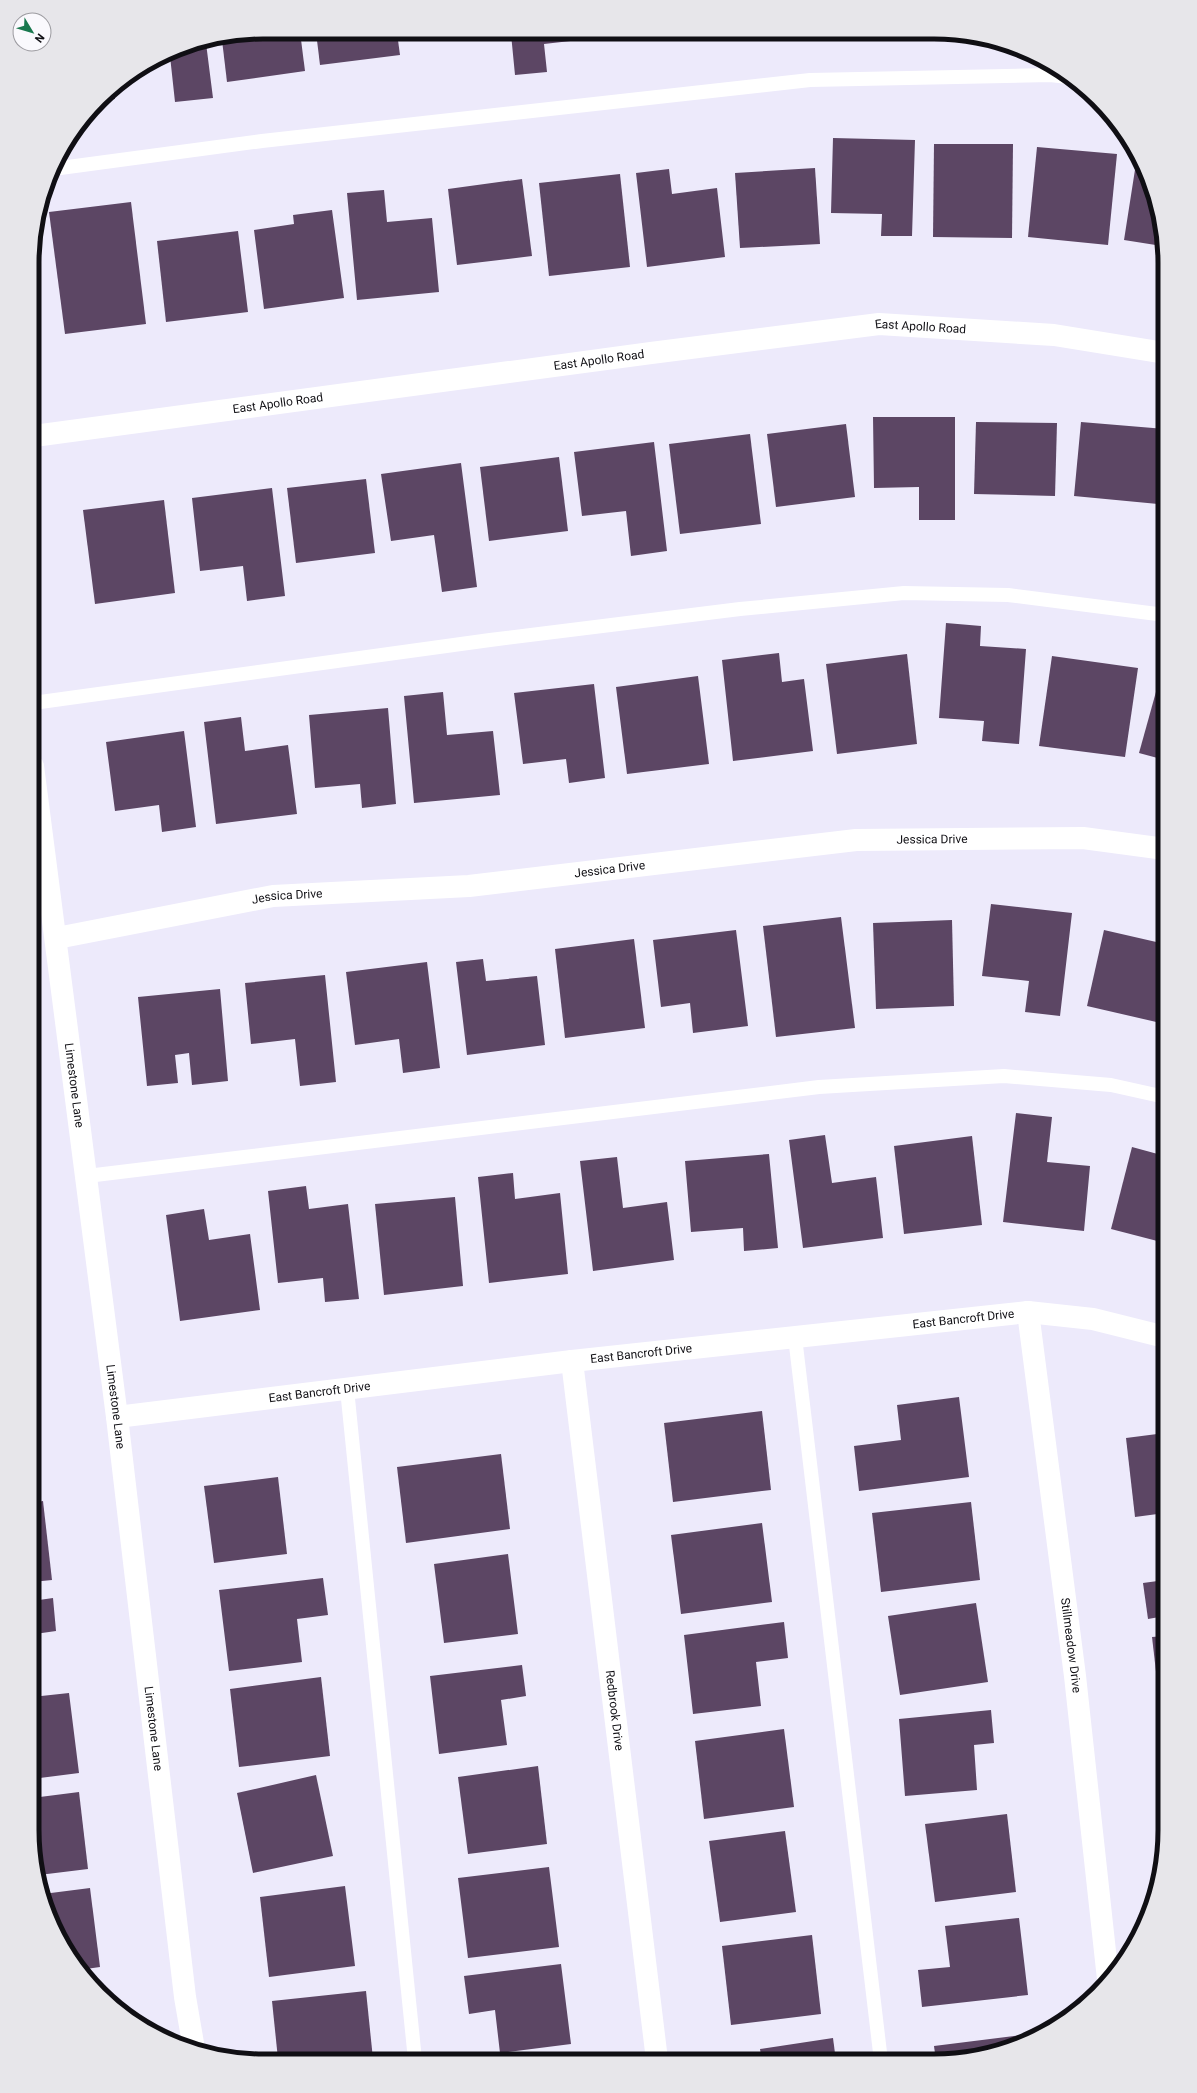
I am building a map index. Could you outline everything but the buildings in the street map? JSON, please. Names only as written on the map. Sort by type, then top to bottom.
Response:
[{"type":"street","name":"East Apollo Road","points":[[39,435],[651,353],[879,324],[1054,335],[1158,352]]},
{"type":"street","name":"Limestone Lane","points":[[39,809],[87,1176],[117,1417],[185,1997],[193,2043]]},
{"type":"street","name":"Jessica Drive","points":[[57,938],[273,896],[469,886],[856,840],[1083,838],[1158,848]]},
{"type":"street","name":"East Bancroft Drive","points":[[117,1417],[572,1361],[1028,1312],[1093,1319],[1158,1335]]},
{"type":"street","name":"Stillmeadow Drive","points":[[1028,1312],[1075,1676],[1107,1972]]},
{"type":"street","name":"Redbrook Drive","points":[[572,1361],[656,2054]]},
{"type":"lane","points":[[60,168],[262,141],[810,80],[1057,76]]},
{"type":"lane","points":[[39,702],[498,639],[740,609],[904,593],[1008,595],[1158,614]]},
{"type":"lane","points":[[87,1176],[819,1087],[1004,1076],[1111,1086],[1158,1096]]},
{"type":"lane","points":[[795,1337],[879,2054]]},
{"type":"lane","points":[[348,1389],[414,2054]]}]
